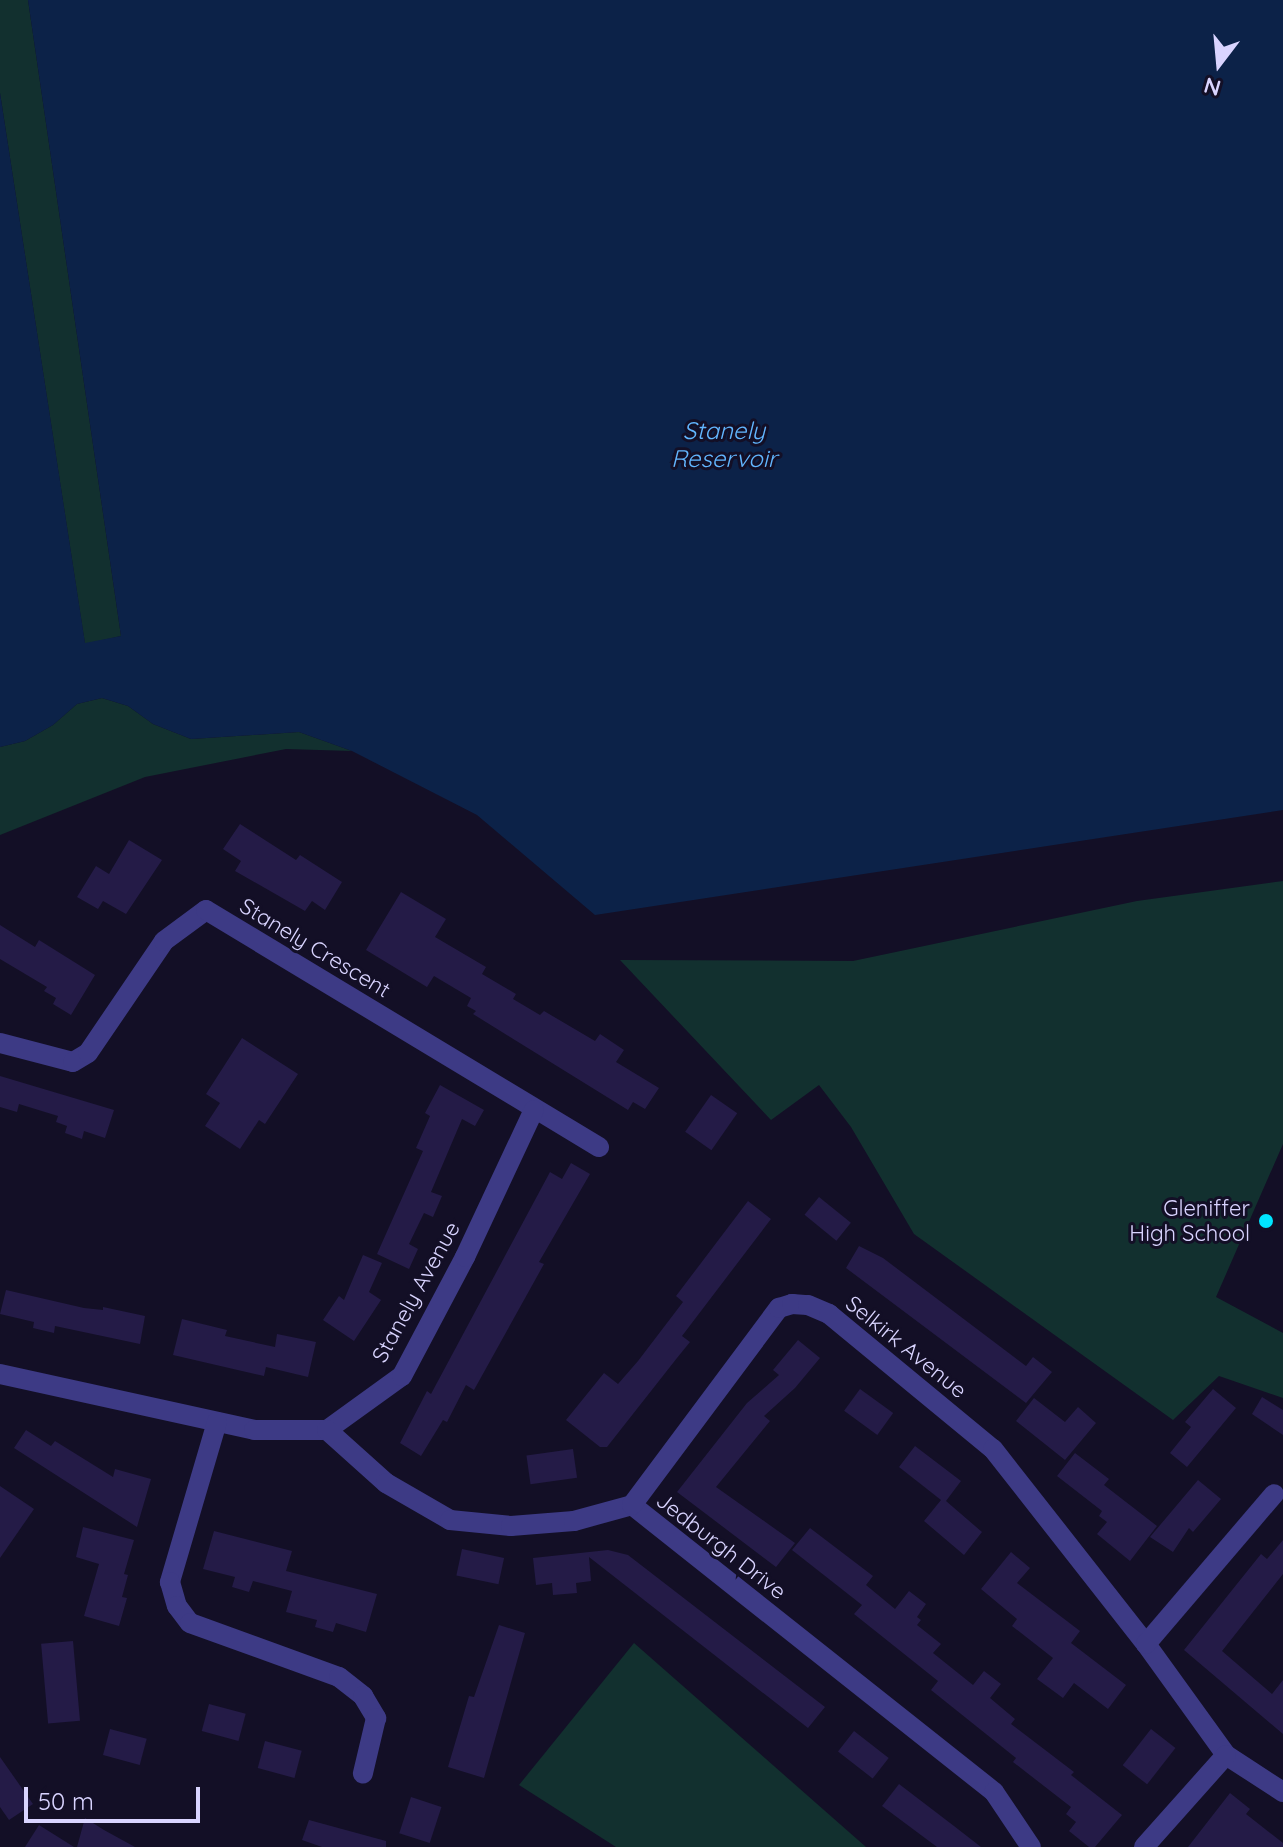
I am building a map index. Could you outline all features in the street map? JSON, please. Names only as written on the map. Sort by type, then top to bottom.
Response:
[{"type":"street","name":"Stanely Crescent","points":[[0,1043],[64,1061],[73,1062],[88,1053],[164,941],[206,910],[599,1147]]},
{"type":"street","name":"Stanely Avenue","points":[[327,1430],[402,1376],[465,1257],[534,1110]]},
{"type":"street","name":"Selkirk Avenue","points":[[632,1505],[779,1308],[792,1304],[808,1305],[829,1314],[993,1449],[1146,1644],[1226,1755],[1283,1792]]},
{"type":"street","points":[[0,1374],[254,1430],[327,1430]]},
{"type":"street","points":[[217,1422],[170,1582],[177,1606],[190,1623],[339,1677],[363,1696],[376,1718],[363,1773]]},
{"type":"street","name":"Jedburgh Drive","points":[[327,1430],[386,1483],[450,1520],[511,1526],[574,1521],[632,1505],[994,1792],[1031,1847]]},
{"type":"street","points":[[1146,1644],[1274,1494]]},
{"type":"street","points":[[1144,1847],[1226,1755]]},
{"type":"green space","points":[[0,0],[28,0],[121,636],[85,644],[0,93]]},
{"type":"green space","points":[[102,698],[128,706],[153,724],[191,739],[299,732],[352,751],[286,749],[145,777],[0,835],[0,747],[25,741],[53,725],[77,704]]},
{"type":"green space","points":[[1283,881],[1283,1144],[1216,1297],[1283,1333],[1283,1398],[1219,1376],[1173,1420],[914,1234],[851,1127],[819,1085],[771,1120],[620,960],[853,961],[1137,901]]},
{"type":"green space","points":[[634,1643],[866,1847],[616,1847],[519,1785]]},
{"type":"water","name":"Stanely Reservoir","points":[[28,0],[1283,0],[1283,810],[595,915],[477,815],[352,751],[299,732],[191,739],[153,724],[128,706],[102,698],[77,704],[53,725],[25,741],[0,747],[0,93],[85,643],[121,636]]},
{"type":"building","points":[[240,824],[296,860],[300,855],[342,882],[325,910],[312,901],[305,911],[235,871],[241,861],[223,849]]},
{"type":"building","points":[[129,840],[162,860],[126,914],[103,901],[98,909],[77,897],[96,866],[109,874]]},
{"type":"building","points":[[401,892],[446,919],[435,937],[486,967],[482,974],[516,994],[513,999],[540,1015],[544,1011],[595,1041],[600,1034],[624,1050],[616,1062],[659,1088],[645,1109],[633,1102],[628,1110],[473,1014],[476,1011],[467,1006],[471,998],[434,976],[427,987],[366,950]]},
{"type":"building","points":[[0,925],[35,947],[39,940],[95,975],[71,1015],[53,1004],[56,998],[44,991],[47,987],[0,959]]},
{"type":"building","points":[[242,1038],[298,1074],[265,1124],[259,1120],[240,1149],[205,1126],[220,1103],[206,1094]]},
{"type":"building","points":[[0,1076],[114,1110],[105,1138],[84,1131],[82,1139],[65,1133],[67,1126],[56,1122],[58,1116],[19,1104],[17,1112],[0,1107]]},
{"type":"building","points":[[440,1085],[484,1110],[475,1126],[462,1119],[431,1192],[442,1196],[433,1217],[424,1213],[409,1244],[418,1249],[409,1269],[377,1254],[423,1151],[416,1148],[430,1116],[425,1113]]},
{"type":"building","points":[[711,1095],[737,1113],[711,1150],[685,1132]]},
{"type":"building","points":[[571,1163],[590,1174],[539,1262],[544,1264],[474,1390],[466,1385],[447,1422],[443,1420],[421,1456],[400,1443],[427,1391],[431,1394],[550,1172],[562,1179]]},
{"type":"building","points":[[819,1197],[851,1223],[836,1241],[805,1215]]},
{"type":"building","points":[[748,1201],[771,1219],[682,1336],[690,1342],[607,1447],[600,1447],[566,1420],[604,1373],[618,1384],[638,1361],[683,1302],[676,1296]]},
{"type":"building","points":[[859,1246],[883,1258],[1026,1366],[1033,1357],[1052,1372],[1026,1403],[846,1268]]},
{"type":"building","points":[[363,1255],[382,1263],[369,1292],[381,1300],[354,1341],[323,1320],[339,1296],[344,1300]]},
{"type":"building","points":[[6,1290],[84,1308],[103,1310],[103,1307],[145,1316],[140,1344],[55,1326],[54,1333],[33,1328],[34,1322],[0,1314]]},
{"type":"building","points":[[182,1319],[227,1330],[225,1336],[275,1347],[277,1334],[316,1342],[308,1377],[266,1367],[264,1376],[173,1355]]},
{"type":"building","points":[[798,1340],[820,1358],[795,1388],[764,1416],[770,1421],[716,1487],[795,1543],[776,1567],[677,1492],[747,1403],[779,1375],[773,1370]]},
{"type":"building","points":[[860,1389],[893,1413],[877,1435],[844,1411]]},
{"type":"building","points":[[1213,1389],[1236,1408],[1187,1467],[1170,1453],[1191,1427],[1185,1422]]},
{"type":"building","points":[[1262,1397],[1283,1410],[1283,1435],[1252,1414]]},
{"type":"building","points":[[1034,1398],[1065,1422],[1078,1407],[1096,1423],[1065,1460],[1016,1421]]},
{"type":"building","points":[[26,1430],[51,1446],[55,1441],[113,1477],[115,1469],[151,1479],[137,1527],[14,1448]]},
{"type":"building","points":[[915,1446],[961,1481],[946,1501],[982,1532],[964,1555],[924,1521],[941,1500],[899,1467]]},
{"type":"building","points":[[573,1449],[577,1478],[530,1484],[526,1456]]},
{"type":"building","points":[[1075,1453],[1109,1479],[1104,1485],[1157,1526],[1130,1561],[1097,1534],[1107,1522],[1099,1516],[1102,1511],[1057,1476]]},
{"type":"building","points":[[1198,1480],[1221,1499],[1193,1532],[1189,1528],[1173,1552],[1150,1537]]},
{"type":"building","points":[[0,1486],[34,1509],[0,1558]]},
{"type":"building","points":[[83,1527],[134,1540],[124,1574],[128,1575],[122,1597],[127,1598],[119,1626],[84,1616],[99,1564],[76,1557]]},
{"type":"building","points":[[810,1528],[873,1576],[866,1585],[895,1609],[909,1591],[926,1604],[917,1617],[921,1620],[917,1625],[941,1644],[933,1653],[973,1685],[984,1671],[1001,1684],[990,1698],[1015,1719],[1011,1724],[1074,1772],[1071,1775],[1122,1815],[1095,1847],[1089,1847],[1069,1831],[1076,1822],[1066,1814],[1071,1807],[1013,1762],[1016,1758],[931,1690],[938,1681],[854,1614],[862,1605],[792,1550]]},
{"type":"building","points":[[214,1531],[292,1551],[286,1571],[377,1594],[366,1632],[336,1623],[333,1632],[315,1627],[317,1620],[286,1612],[292,1591],[253,1581],[249,1592],[232,1587],[235,1577],[203,1569]]},
{"type":"building","points":[[1283,1540],[1283,1574],[1222,1651],[1272,1694],[1283,1680],[1283,1734],[1184,1650],[1261,1554],[1267,1559]]},
{"type":"building","points":[[462,1549],[504,1558],[498,1584],[456,1575]]},
{"type":"building","points":[[608,1550],[628,1555],[825,1707],[808,1728],[589,1557],[591,1581],[576,1583],[577,1593],[553,1595],[552,1583],[536,1585],[533,1558]]},
{"type":"building","points":[[1011,1552],[1030,1568],[1017,1583],[1080,1631],[1071,1643],[1126,1685],[1108,1709],[1074,1683],[1063,1698],[1037,1679],[1053,1658],[1012,1626],[1017,1619],[981,1589]]},
{"type":"building","points":[[499,1625],[525,1633],[484,1778],[448,1767],[469,1696],[474,1697]]},
{"type":"building","points":[[73,1641],[80,1721],[48,1723],[41,1644]]},
{"type":"building","points":[[209,1704],[246,1714],[238,1741],[202,1731]]},
{"type":"building","points":[[110,1729],[147,1739],[140,1765],[103,1755]]},
{"type":"building","points":[[1151,1729],[1175,1748],[1147,1784],[1123,1765]]},
{"type":"building","points":[[854,1731],[889,1758],[873,1779],[838,1751]]},
{"type":"building","points":[[265,1741],[302,1751],[294,1778],[258,1768]]},
{"type":"building","points":[[0,1757],[33,1804],[9,1820],[0,1807]]},
{"type":"building","points":[[899,1784],[981,1847],[937,1847],[882,1806]]},
{"type":"building","points":[[1230,1793],[1250,1809],[1246,1814],[1283,1843],[1283,1847],[1188,1847]]},
{"type":"building","points":[[411,1797],[441,1807],[430,1843],[399,1833]]},
{"type":"building","points":[[85,1818],[104,1830],[135,1847],[77,1847]]},
{"type":"building","points":[[309,1820],[386,1841],[386,1847],[322,1847],[302,1840]]},
{"type":"building","points":[[39,1825],[74,1847],[25,1847]]},
{"type":"place","name":"Gleniffer High School","points":[[1266,1221]]}]
